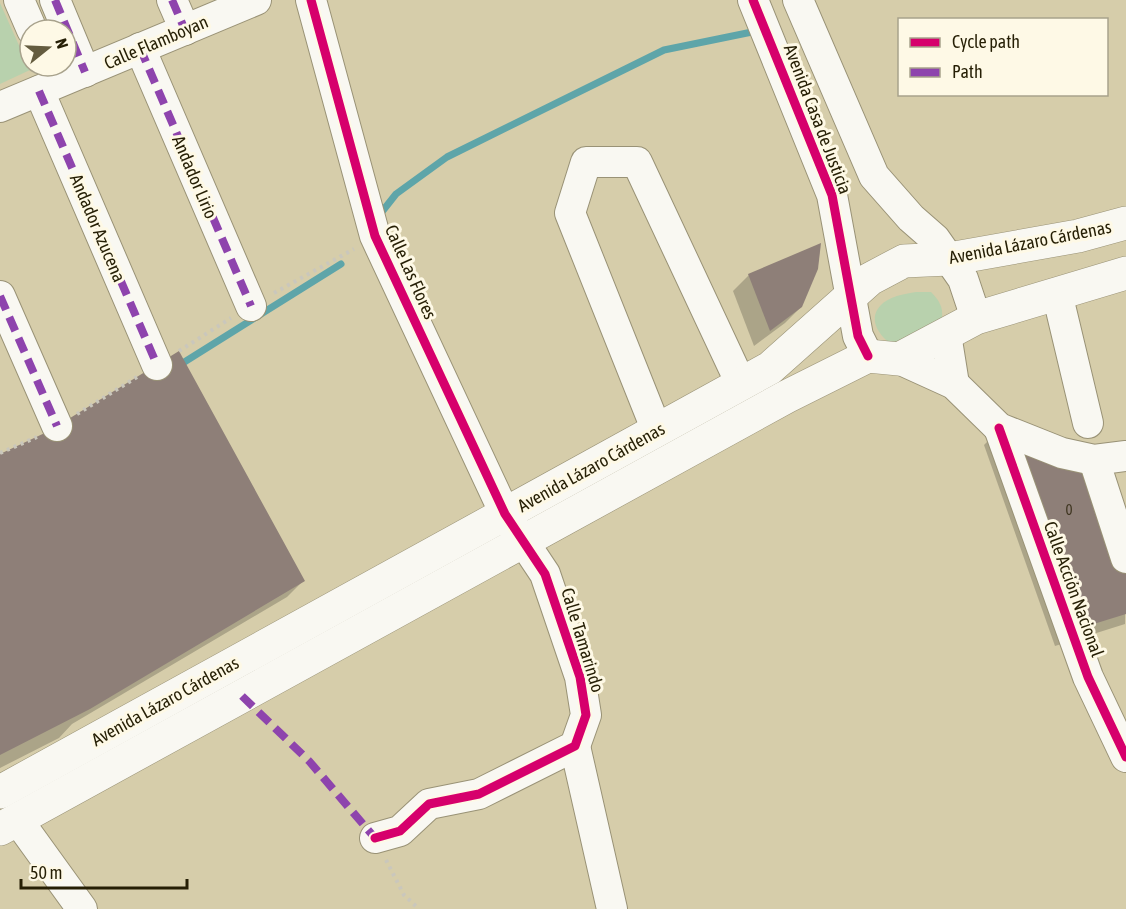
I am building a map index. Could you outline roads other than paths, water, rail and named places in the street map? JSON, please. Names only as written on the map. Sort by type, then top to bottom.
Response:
[{"type":"main road","name":"Avenida Lázaro Cárdenas","points":[[0,792],[770,368],[870,279],[904,261],[950,259],[1078,236],[1126,223]]},
{"type":"main road","name":"Avenida Lázaro Cárdenas","points":[[8,824],[786,397],[946,334],[976,318],[1126,273]]},
{"type":"street","points":[[19,0],[27,18]]},
{"type":"street","points":[[55,0],[85,72]]},
{"type":"street","points":[[172,0],[185,30]]},
{"type":"street","name":"Calle Flamboyan","points":[[0,107],[48,80],[85,72],[256,0]]},
{"type":"street","name":"Calle Las Flores","points":[[311,0],[375,237],[505,514],[523,541]]},
{"type":"street","name":"Avenida Casa de Justicia","points":[[753,0],[832,195],[858,336],[883,357]]},
{"type":"street","name":"Avenida Casa de Justicia","points":[[798,0],[874,176],[911,219],[935,239],[950,259],[963,279],[976,318]]},
{"type":"street","name":"Andador Lirio","points":[[140,48],[251,306]]},
{"type":"street","name":"Andador Azucena","points":[[48,80],[157,365]]},
{"type":"street","points":[[657,430],[570,213],[586,162],[637,162],[741,384]]},
{"type":"street","points":[[1057,293],[1088,423]]},
{"type":"street","points":[[0,296],[57,426]]},
{"type":"street","points":[[946,334],[954,384]]},
{"type":"street","points":[[883,357],[954,384],[999,428],[1062,453],[1094,460],[1126,456]]},
{"type":"street","name":"Calle Acción Nacional","points":[[999,428],[1088,677],[1126,757]]},
{"type":"street","points":[[1094,460],[1126,558]]},
{"type":"street","name":"Calle Tamarindo","points":[[523,541],[545,574],[580,678],[586,715],[574,746]]},
{"type":"street","points":[[375,838],[400,831],[429,804],[479,794],[574,746],[612,909]]},
{"type":"street","points":[[56,761],[71,790]]},
{"type":"street","points":[[8,824],[82,909]]},
{"type":"waterway","points":[[381,213],[396,194],[447,157],[664,50],[752,32]]},
{"type":"waterway","points":[[178,366],[341,264]]}]
